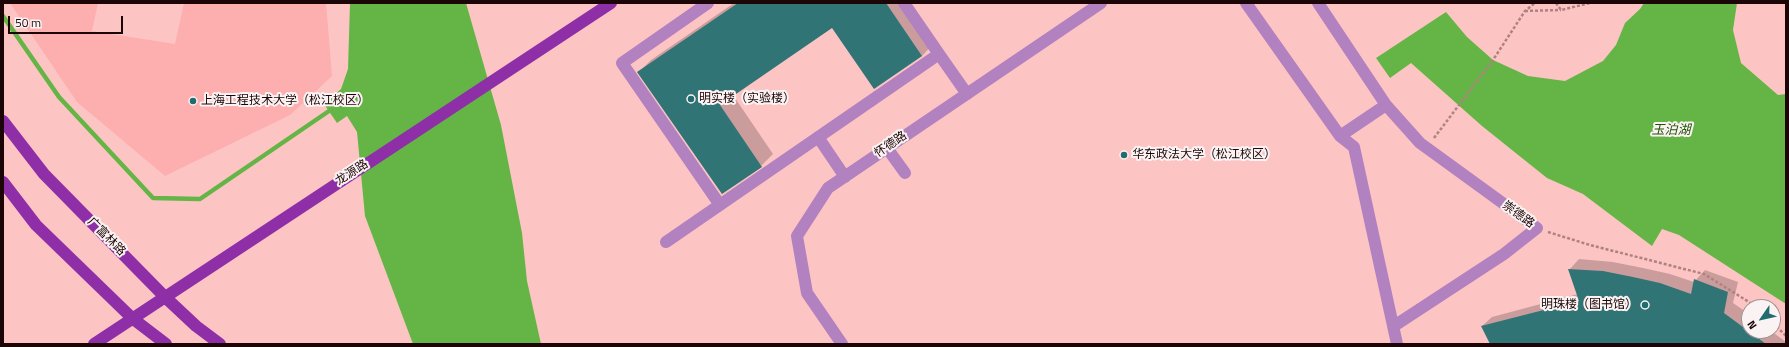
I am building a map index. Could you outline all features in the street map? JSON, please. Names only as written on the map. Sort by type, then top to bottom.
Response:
[{"type":"main road","name":"龙源路","points":[[94,344],[611,3]]},
{"type":"main road","name":"广富林路","points":[[3,121],[44,174],[165,297],[196,326],[220,344]]},
{"type":"main road","points":[[3,182],[36,225],[132,318],[166,344]]},
{"type":"street","points":[[708,3],[622,63],[720,205]]},
{"type":"street","points":[[904,3],[967,94]]},
{"type":"street","name":"怀德路","points":[[842,344],[807,293],[797,236],[828,188],[1101,3]]},
{"type":"street","points":[[1246,3],[1340,136],[1354,147],[1397,344]]},
{"type":"street","name":"崇德路","points":[[1318,3],[1386,105],[1420,143],[1538,228],[1504,254],[1394,326]]},
{"type":"street","points":[[666,242],[939,54]]},
{"type":"street","points":[[1340,136],[1386,105]]},
{"type":"street","points":[[818,137],[845,177]]},
{"type":"street","points":[[887,148],[905,173]]},
{"type":"path","points":[[1426,148],[1458,103],[1493,60],[1525,11],[1535,3]]},
{"type":"path","points":[[1556,3],[1561,10]]},
{"type":"path","points":[[1525,11],[1561,10],[1590,3]]},
{"type":"path","points":[[1538,228],[1590,245],[1704,274],[1744,299]]},
{"type":"shaded area","points":[[10,3],[98,3],[92,31],[175,44],[184,3],[326,3],[332,76],[290,115],[165,176],[77,102]]},
{"type":"water","points":[[350,3],[466,3],[501,125],[522,233],[527,281],[541,344],[413,344],[365,216],[357,132],[347,116],[337,123],[324,104],[341,89],[348,69]]},
{"type":"water","name":"玉泊湖","points":[[1644,3],[1737,3],[1733,30],[1741,63],[1778,95],[1786,94],[1786,304],[1781,301],[1781,299],[1778,299],[1679,235],[1662,229],[1652,246],[1583,194],[1547,178],[1482,126],[1411,63],[1390,78],[1376,58],[1446,12],[1467,37],[1493,60],[1528,76],[1565,81],[1603,61],[1616,45],[1625,23],[1640,9]]},
{"type":"building","name":"明实楼（实验楼）","points":[[738,3],[886,3],[922,56],[874,89],[832,28],[720,105],[762,167],[722,194],[637,72]]},
{"type":"building","name":"明珠楼（图书馆）","points":[[1568,269],[1603,271],[1633,277],[1660,283],[1691,294],[1694,279],[1728,292],[1724,313],[1741,326],[1741,339],[1759,339],[1766,344],[1490,344],[1481,326],[1579,301]]},
{"type":"waterway","points":[[3,16],[59,97],[153,198],[200,199],[329,111]]},
{"type":"place","name":"明实楼（实验楼）","points":[[691,99]]},
{"type":"place","name":"上海工程技术大学（松江校区）","points":[[193,101]]},
{"type":"place","name":"华东政法大学（松江校区）","points":[[1124,155]]},
{"type":"place","name":"明珠楼（图书馆）","points":[[1645,305]]}]
